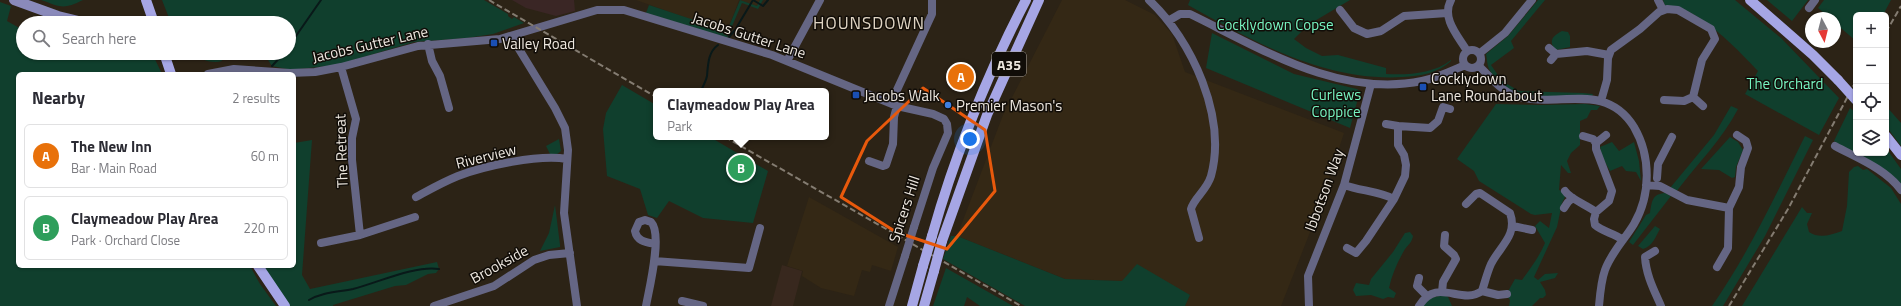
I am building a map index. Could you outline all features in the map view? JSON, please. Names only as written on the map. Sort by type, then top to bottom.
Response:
[{"type":"main road","points":[[146,0],[152,16]]},
{"type":"main road","name":"A35","points":[[912,306],[932,236],[970,125],[989,78],[1026,0]]},
{"type":"main road","name":"A35","points":[[924,306],[942,241],[981,130],[1039,0]]},
{"type":"main road","points":[[1750,0],[1813,55],[1853,97]]},
{"type":"main road","points":[[166,60],[170,72]]},
{"type":"main road","points":[[1889,140],[1901,156]]},
{"type":"main road","points":[[259,268],[285,306]]},
{"type":"street","points":[[14,0],[58,16]]},
{"type":"street","points":[[787,61],[820,0]]},
{"type":"street","points":[[869,161],[883,166],[886,165],[893,144],[894,104],[932,14],[932,0]]},
{"type":"street","points":[[1149,0],[1168,21],[1186,48],[1206,91],[1214,126],[1215,143],[1210,178],[1191,209],[1199,238]]},
{"type":"street","points":[[1451,0],[1447,13],[1451,25],[1467,51]]},
{"type":"street","points":[[1480,53],[1505,33],[1532,0]]},
{"type":"street","points":[[1658,0],[1663,10]]},
{"type":"street","points":[[1810,8],[1815,0]]},
{"type":"street","name":"Jacobs Gutter Lane","points":[[296,74],[315,72],[341,67],[428,44],[488,40],[511,36],[589,11],[617,9],[641,14],[787,61],[894,104],[940,116],[946,122]]},
{"type":"street","points":[[1340,10],[1354,28],[1368,34],[1380,31],[1404,16],[1447,13]]},
{"type":"street","points":[[1601,101],[1607,80],[1609,55],[1613,47],[1636,32],[1655,14],[1663,10],[1678,10],[1711,29],[1714,34],[1713,43],[1701,62],[1694,97],[1689,100],[1679,102],[1664,100]]},
{"type":"street","points":[[1168,21],[1180,14],[1190,14],[1297,66],[1371,84],[1422,81],[1465,65],[1472,68],[1479,66]]},
{"type":"street","points":[[511,36],[562,120],[567,137],[567,159],[563,208],[577,306]]},
{"type":"street","points":[[428,44],[432,61],[440,76],[449,108]]},
{"type":"street","points":[[1549,48],[1554,57],[1587,51],[1609,55]]},
{"type":"street","points":[[1465,65],[1463,57],[1467,51],[1475,50],[1480,53],[1482,58],[1479,66]]},
{"type":"street","points":[[1479,66],[1498,85],[1517,96],[1582,98],[1601,101],[1616,109],[1632,124],[1640,139],[1645,157],[1646,185],[1643,204],[1634,223],[1605,270],[1599,306]]},
{"type":"street","name":"The Retreat","points":[[341,67],[356,119],[352,138],[352,160],[360,235]]},
{"type":"street","name":"Jacobs Gutter Lane","points":[[218,72],[234,69],[268,72]]},
{"type":"street","name":"Ibbotson Way","points":[[1309,306],[1307,284],[1311,266],[1344,186],[1371,84]]},
{"type":"street","points":[[1694,97],[1702,106]]},
{"type":"street","points":[[1386,124],[1430,128],[1438,121],[1443,107],[1450,110]]},
{"type":"street","name":"Spicers Hill","points":[[889,306],[935,164],[948,133],[946,122]]},
{"type":"street","points":[[1347,248],[1356,253],[1366,241],[1394,199],[1402,184],[1406,166],[1404,155],[1398,144],[1398,126]]},
{"type":"street","points":[[1596,143],[1606,135]]},
{"type":"street","points":[[1717,267],[1728,248],[1729,208],[1739,187],[1741,167],[1748,148],[1746,142],[1737,135]]},
{"type":"street","points":[[1583,136],[1593,139],[1596,143],[1597,157],[1612,192],[1609,201],[1596,212],[1594,219],[1595,225],[1604,231],[1615,234],[1623,240]]},
{"type":"street","points":[[1657,178],[1657,169],[1672,137]]},
{"type":"street","points":[[1835,146],[1880,171],[1897,184],[1901,190]]},
{"type":"street","name":"Riverview","points":[[416,197],[449,180],[482,169],[546,157],[567,159]]},
{"type":"street","points":[[1645,157],[1661,159]]},
{"type":"street","points":[[1646,185],[1660,186],[1687,200],[1729,208]]},
{"type":"street","points":[[1344,186],[1360,191],[1378,192],[1394,199]]},
{"type":"street","points":[[1565,191],[1568,196],[1596,212]]},
{"type":"street","points":[[1466,204],[1476,194],[1483,194],[1510,213],[1513,226],[1499,253],[1492,262],[1482,291]]},
{"type":"street","points":[[1564,208],[1573,198]]},
{"type":"street","points":[[321,243],[360,235],[415,217]]},
{"type":"street","points":[[1513,226],[1532,230]]},
{"type":"street","points":[[654,261],[749,268],[760,228]]},
{"type":"street","points":[[1442,292],[1443,282],[1456,259],[1454,255],[1441,249],[1445,235]]},
{"type":"street","points":[[646,306],[654,261],[655,244]]},
{"type":"street","points":[[1655,252],[1643,257],[1647,273],[1662,306]]},
{"type":"street","name":"Brookside","points":[[434,306],[444,305],[494,286],[534,260],[549,255],[570,253]]},
{"type":"street","points":[[1418,278],[1417,286],[1427,296]]},
{"type":"street","points":[[1419,306],[1427,296],[1442,292],[1462,296],[1474,295],[1482,291],[1498,295],[1507,294]]},
{"type":"street","points":[[682,301],[703,306]]},
{"type":"highlighted area","points":[[923,88],[985,130],[995,191],[947,249],[896,232],[841,197],[867,141]]},
{"type":"shaded area","points":[[512,0],[574,0],[575,11],[556,16],[526,8]]},
{"type":"shaded area","points":[[636,0],[739,0],[727,32]]},
{"type":"shaded area","points":[[739,0],[760,0],[757,6]]},
{"type":"shaded area","points":[[1062,0],[1125,0],[1155,15],[1172,34],[1185,72],[1344,133],[1316,217],[1281,306],[1185,306],[1190,295],[1122,281],[1065,279],[957,236],[1003,115]]},
{"type":"shaded area","points":[[809,197],[898,247],[891,271],[872,265],[870,272],[862,270],[854,296],[821,288],[802,276],[803,271],[787,266]]},
{"type":"shaded area","points":[[782,265],[802,271],[793,306],[771,306]]},
{"type":"green space","points":[[41,0],[83,0],[71,5],[62,6]]},
{"type":"green space","points":[[162,0],[484,0],[508,14],[508,16],[512,19],[514,17],[524,23],[493,34],[467,38],[414,42],[337,65],[287,69],[272,66],[268,60],[296,60],[296,16],[168,16]]},
{"type":"green space","points":[[740,0],[757,6],[760,0],[763,0],[758,9],[742,3],[727,38],[646,13],[649,5],[727,31]]},
{"type":"green space","name":"Cocklydown Copse","points":[[1190,0],[1350,0],[1308,25],[1294,39],[1306,48],[1322,56],[1338,55],[1386,68],[1386,74],[1420,73],[1444,65],[1451,61],[1435,71],[1416,76],[1374,77],[1346,73],[1291,57],[1239,33],[1188,5]]},
{"type":"green space","points":[[1538,0],[1545,0],[1511,41],[1514,48],[1491,65],[1502,81],[1519,91],[1583,93],[1593,94],[1592,96],[1535,96],[1521,93],[1509,89],[1498,81],[1489,69],[1486,54],[1508,36]]},
{"type":"green space","name":"The Orchard","points":[[1663,0],[1735,0],[1781,38],[1839,98],[1819,135],[1745,94],[1758,71],[1728,41],[1702,20],[1677,7],[1665,6]]},
{"type":"green space","points":[[1767,0],[1808,0],[1792,21]]},
{"type":"green space","points":[[1824,0],[1891,0],[1885,12],[1853,12],[1853,38],[1841,28],[1841,12],[1823,12],[1818,8]]},
{"type":"green space","points":[[0,2],[11,6],[7,21],[16,26],[16,60],[155,60],[161,72],[16,72],[16,268],[251,268],[260,284],[276,306],[0,306]]},
{"type":"green space","points":[[1562,31],[1568,32],[1570,36],[1570,47],[1556,50],[1553,47],[1552,41],[1556,34]]},
{"type":"green space","name":"Curlews Coppice","points":[[1212,33],[1294,74],[1360,91],[1350,128],[1206,68]]},
{"type":"green space","points":[[205,60],[222,61],[214,62]]},
{"type":"green space","points":[[622,85],[653,103],[653,140],[715,140],[768,171],[753,223],[703,218],[669,201],[657,218],[648,215],[640,189],[607,176],[603,129],[606,113]]},
{"type":"green space","points":[[1496,104],[1585,104],[1600,106],[1597,110],[1591,110],[1587,118],[1580,121],[1580,145],[1571,153],[1567,161],[1571,173],[1568,173],[1561,165],[1559,190],[1564,192],[1565,197],[1562,203],[1557,227],[1534,277],[1538,280],[1545,274],[1558,273],[1555,278],[1540,282],[1546,295],[1543,298],[1540,298],[1532,306],[1509,306],[1510,300],[1506,295],[1515,279],[1522,280],[1540,253],[1545,243],[1535,226],[1540,221],[1549,228],[1552,213],[1531,214],[1479,181],[1474,171],[1457,159]]},
{"type":"green space","points":[[1731,106],[1738,109],[1717,142],[1676,192],[1670,188],[1714,135]]},
{"type":"green space","points":[[1850,108],[1853,110],[1853,153],[1834,141]]},
{"type":"green space","points":[[1889,109],[1901,123],[1901,146],[1889,130]]},
{"type":"green space","points":[[1805,136],[1813,140],[1765,236],[1723,306],[1712,306],[1750,244]]},
{"type":"green space","points":[[1730,137],[1738,142],[1743,150],[1736,167],[1735,177],[1732,178],[1719,170],[1701,169]]},
{"type":"green space","points":[[559,139],[561,151],[556,155],[550,154],[546,146]]},
{"type":"green space","points":[[312,140],[302,275],[310,289],[437,262],[439,269],[436,273],[428,274],[406,285],[395,286],[333,306],[290,306],[264,268],[296,268],[296,143]]},
{"type":"green space","points":[[1612,142],[1619,151],[1634,142],[1639,161],[1641,181],[1636,172],[1626,171],[1622,166],[1610,171],[1602,157],[1600,147]]},
{"type":"green space","points":[[1889,152],[1901,169],[1901,186],[1898,182],[1857,156],[1889,156]]},
{"type":"green space","points":[[1858,166],[1863,170],[1867,169],[1891,188],[1901,204],[1901,306],[1742,306],[1802,207],[1807,213],[1812,213],[1807,224],[1809,232],[1821,236],[1842,231],[1847,206],[1849,172],[1854,167]]},
{"type":"green space","points":[[1665,193],[1671,196],[1633,245],[1629,242],[1646,215],[1650,213],[1653,199],[1657,195]]},
{"type":"green space","points":[[555,205],[560,247],[540,251],[549,233]]},
{"type":"green space","points":[[1655,226],[1660,229],[1651,244],[1643,249],[1638,246]]},
{"type":"green space","points":[[1410,232],[1413,236],[1412,240],[1405,249],[1398,263],[1389,288],[1396,293],[1394,298],[1388,297],[1383,299],[1371,295],[1356,296],[1353,290],[1356,283],[1369,285],[1371,279],[1393,252],[1405,233]]},
{"type":"green space","points":[[951,236],[957,236],[1065,279],[1122,281],[1137,264],[1190,295],[1185,306],[1025,306],[943,259]]},
{"type":"green space","points":[[946,268],[1013,306],[980,306],[967,297],[964,306],[933,306]]},
{"type":"green space","points":[[1443,295],[1448,297],[1452,306],[1422,306],[1427,299]]},
{"type":"waterway","points":[[296,36],[321,0]]},
{"type":"waterway","points":[[729,37],[735,30],[753,0],[763,6],[768,0]]},
{"type":"waterway","points":[[702,88],[707,78],[710,55],[718,45]]},
{"type":"waterway","points":[[272,66],[278,60]]},
{"type":"waterway","points":[[309,300],[319,295],[353,289],[408,272],[429,268],[439,269]]},
{"type":"railway","points":[[489,0],[653,95]]},
{"type":"railway","points":[[1889,27],[1901,6]]},
{"type":"railway","points":[[1729,306],[1788,209],[1854,84]]},
{"type":"railway","points":[[730,140],[1021,306]]},
{"type":"place","name":"Valley Road","points":[[494,43]]},
{"type":"place","name":"The New Inn","points":[[961,77]]},
{"type":"place","name":"Cocklydown Lane Roundabout","points":[[1423,87]]},
{"type":"place","name":"Jacobs Walk","points":[[856,95]]},
{"type":"place","name":"Premier Mason's","points":[[948,105]]},
{"type":"place","name":"Claymeadow Play Area","points":[[741,168]]},
{"type":"district","name":"HOUNSDOWN","points":[[869,23]]}]
